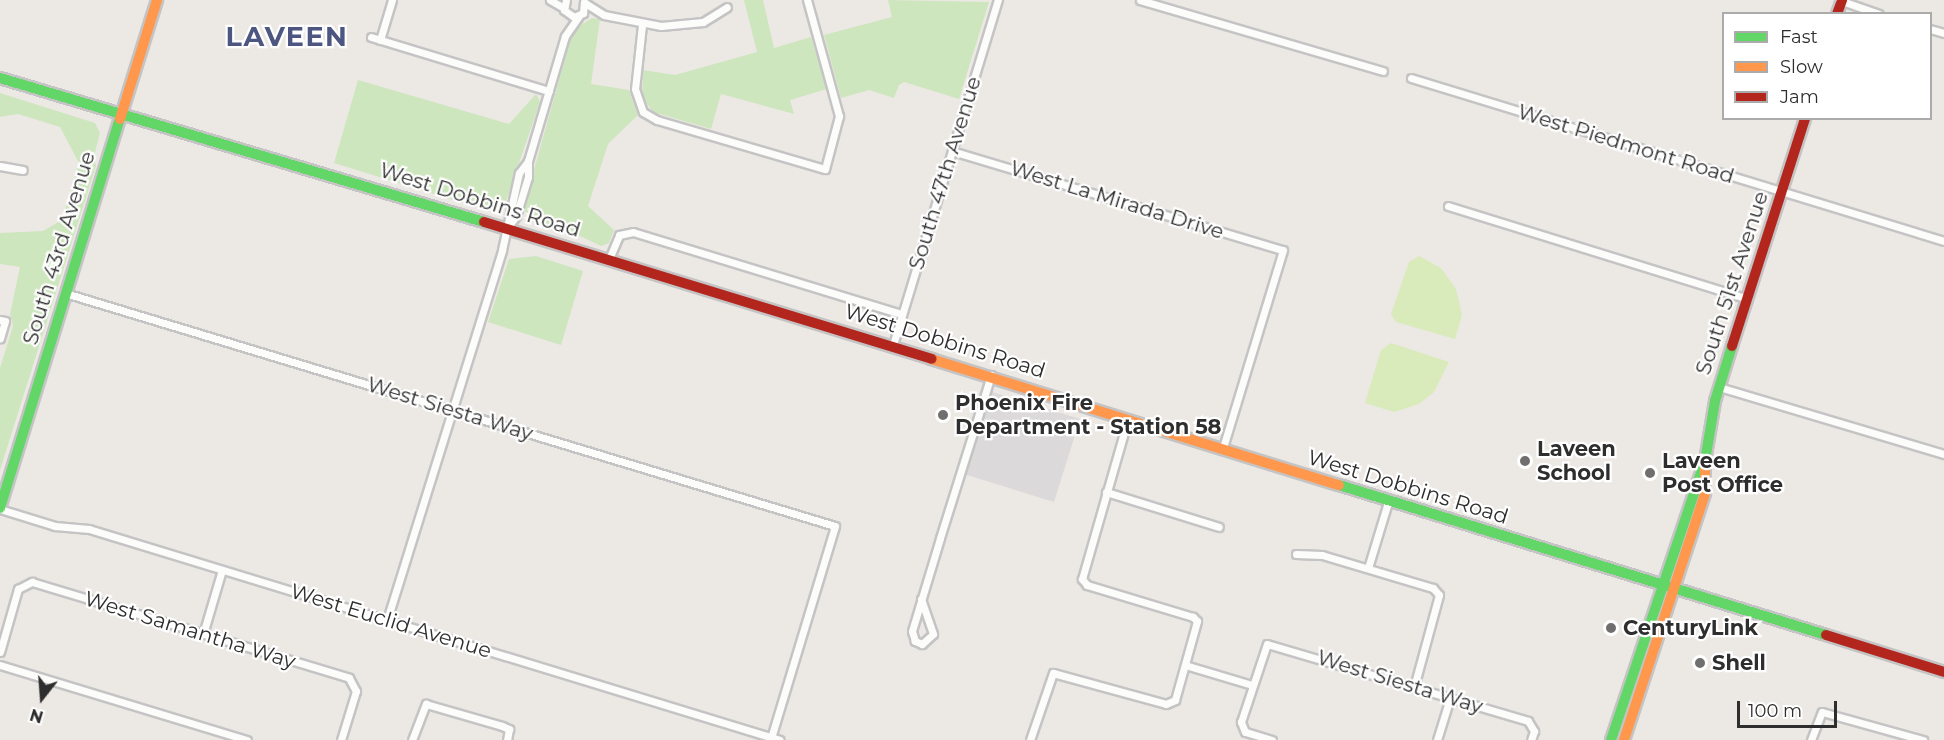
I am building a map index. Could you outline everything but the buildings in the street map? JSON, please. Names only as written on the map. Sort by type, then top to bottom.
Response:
[{"type":"main road","name":"South 43rd Avenue","points":[[0,509],[157,0]]},
{"type":"main road","name":"West Dobbins Road","points":[[0,78],[893,345],[1388,502],[1944,672]]},
{"type":"main road","name":"South 51st Avenue","points":[[1611,740],[1708,481],[1705,461],[1719,387],[1804,120]]},
{"type":"main road","name":"South 51st Avenue","points":[[1624,740],[1669,587]]},
{"type":"main road","points":[[1619,740],[1628,711],[1626,700]]},
{"type":"street","points":[[380,40],[392,0]]},
{"type":"street","points":[[550,0],[580,16],[604,15],[642,25],[697,23],[713,18],[727,7]]},
{"type":"street","points":[[642,25],[635,89],[638,104],[657,120],[825,169],[839,116],[807,0]]},
{"type":"street","name":"South 47th Avenue","points":[[893,345],[998,0]]},
{"type":"street","points":[[1140,0],[1383,71]]},
{"type":"street","points":[[1840,0],[1873,12]]},
{"type":"street","points":[[565,36],[580,16],[584,1],[604,15]]},
{"type":"street","points":[[387,620],[507,228],[519,173],[528,161],[565,36],[565,7]]},
{"type":"street","points":[[371,37],[549,91]]},
{"type":"street","name":"West Piedmont Road","points":[[1411,78],[1944,241]]},
{"type":"street","name":"West La Mirada Drive","points":[[952,151],[1283,250],[1223,448]]},
{"type":"street","points":[[0,166],[23,170]]},
{"type":"street","points":[[1448,206],[1748,299]]},
{"type":"street","points":[[609,259],[619,235],[633,232],[902,315]]},
{"type":"street","name":"West Siesta Way","points":[[65,293],[835,526],[771,738]]},
{"type":"street","points":[[0,338],[3,320]]},
{"type":"street","points":[[921,599],[933,629],[931,639],[922,644],[915,641],[912,631],[921,599],[991,375]]},
{"type":"street","points":[[1719,387],[1944,454]]},
{"type":"street","points":[[1030,740],[1053,673],[1170,704],[1185,665],[1197,621],[1087,585],[1082,579],[1128,418]]},
{"type":"street","points":[[1106,492],[1219,527]]},
{"type":"street","points":[[1368,568],[1388,502]]},
{"type":"street","name":"West Euclid Avenue","points":[[0,509],[55,526],[89,529],[780,740]]},
{"type":"street","points":[[1296,554],[1322,555],[1433,588],[1439,595],[1414,687]]},
{"type":"street","points":[[203,634],[222,570]]},
{"type":"street","name":"West Samantha Way","points":[[0,652],[23,583],[32,582],[349,678],[355,684],[341,740]]},
{"type":"street","name":"West Siesta Way","points":[[1252,685],[1267,644],[1450,698],[1532,725],[1531,740]]},
{"type":"street","points":[[0,665],[247,740]]},
{"type":"street","points":[[1185,665],[1252,685],[1241,729],[1272,740]]},
{"type":"street","points":[[1437,740],[1450,698]]},
{"type":"street","points":[[412,740],[426,704],[509,729],[507,740]]},
{"type":"street","points":[[1811,740],[1822,712],[1923,740]]},
{"type":"shaded area","points":[[989,391],[1080,419],[1054,502],[964,474]]},
{"type":"green space","points":[[744,0],[763,0],[774,48],[811,37],[827,89],[790,100],[794,114],[721,94],[711,129],[653,112],[642,97],[643,70],[675,75],[757,52]]},
{"type":"green space","points":[[888,0],[989,2],[959,99],[904,82],[899,85],[894,98],[869,90],[841,98],[824,35],[892,17]]},
{"type":"green space","points":[[592,18],[600,19],[591,84],[629,90],[638,115],[608,144],[588,206],[614,230],[609,243],[601,246],[567,230],[533,222],[523,209],[573,30]]},
{"type":"green space","points":[[358,80],[509,124],[536,94],[540,102],[504,207],[492,212],[334,163]]},
{"type":"green space","points":[[0,93],[95,123],[100,133],[94,156],[96,166],[0,470],[0,368],[13,326],[10,314],[20,267],[0,264],[0,233],[43,231],[62,220],[79,163],[60,127],[18,114],[0,117]]},
{"type":"green space","points":[[536,256],[583,271],[561,345],[488,322],[509,259]]},
{"type":"green space","points":[[1419,256],[1441,268],[1456,289],[1462,315],[1455,339],[1396,322],[1391,314],[1409,262]]},
{"type":"green space","points":[[1391,343],[1449,362],[1434,392],[1419,404],[1394,412],[1365,403],[1381,350]]},
{"type":"traffic: fast","points":[[0,78],[484,222]]},
{"type":"traffic: fast","points":[[0,508],[120,119]]},
{"type":"traffic: fast","points":[[1611,740],[1705,461],[1715,401],[1732,346]]},
{"type":"traffic: fast","points":[[1339,485],[1826,635]]},
{"type":"traffic: slow","points":[[120,119],[157,0]]},
{"type":"traffic: slow","points":[[931,359],[1339,485]]},
{"type":"traffic: slow","points":[[1624,740],[1705,493],[1705,463]]},
{"type":"traffic: jam","points":[[1838,12],[1842,0]]},
{"type":"traffic: jam","points":[[1732,346],[1804,120]]},
{"type":"traffic: jam","points":[[484,222],[931,359]]},
{"type":"traffic: jam","points":[[1826,635],[1944,672]]},
{"type":"place","name":"Phoenix Fire Department - Station 58","points":[[943,415]]},
{"type":"place","name":"Laveen School","points":[[1525,461]]},
{"type":"place","name":"Laveen Post Office","points":[[1650,473]]},
{"type":"place","name":"CenturyLink","points":[[1611,628]]},
{"type":"place","name":"Shell","points":[[1700,663]]},
{"type":"district","name":"LAVEEN","points":[[287,37]]}]
